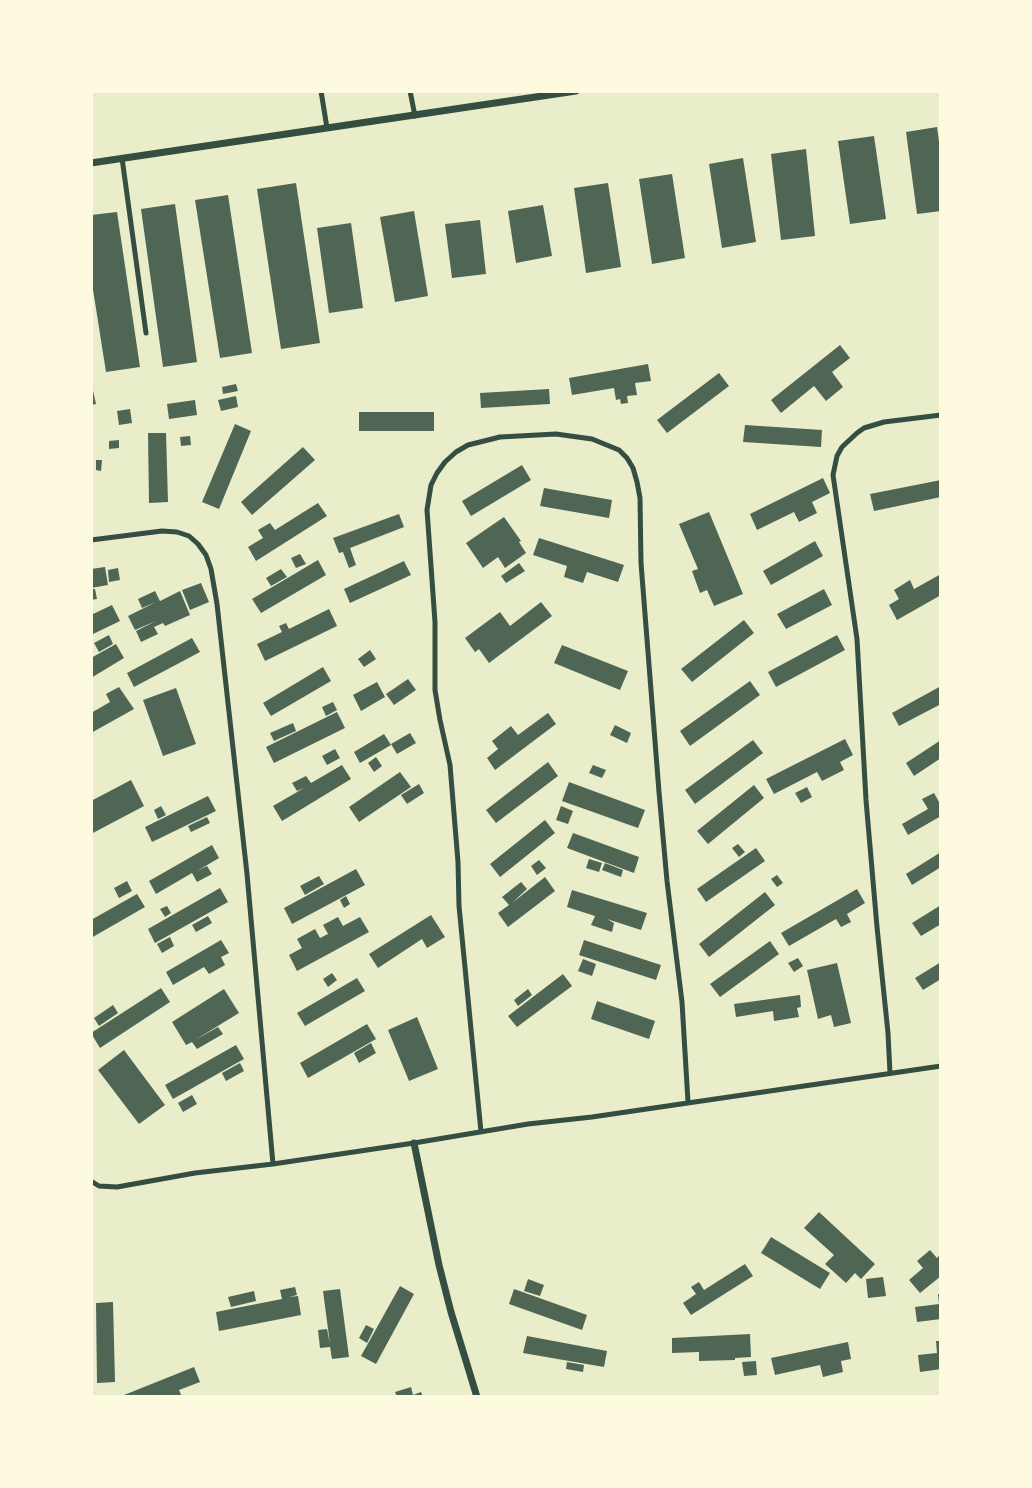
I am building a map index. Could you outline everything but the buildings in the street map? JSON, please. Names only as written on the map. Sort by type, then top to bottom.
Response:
[{"type":"street","points":[[91,163],[576,91]]},
{"type":"street","points":[[414,1143],[439,1265],[477,1397]]},
{"type":"lane","points":[[321,91],[327,128]]},
{"type":"lane","points":[[410,91],[415,116]]},
{"type":"lane","points":[[122,158],[146,333]]},
{"type":"lane","points":[[890,1073],[866,800],[857,639],[833,475],[842,447],[864,428],[884,422],[941,415]]},
{"type":"lane","points":[[481,1132],[459,905],[450,765],[435,690],[435,622],[427,510],[431,485],[445,462],[468,445],[500,436],[556,434],[592,439],[619,450],[633,468],[637,482],[648,660],[688,1102]]},
{"type":"lane","points":[[91,540],[162,531],[177,532],[189,536],[198,544],[211,569],[247,874],[273,1164]]},
{"type":"lane","points":[[91,1181],[99,1186],[117,1187],[195,1173],[273,1164],[941,1066]]}]
